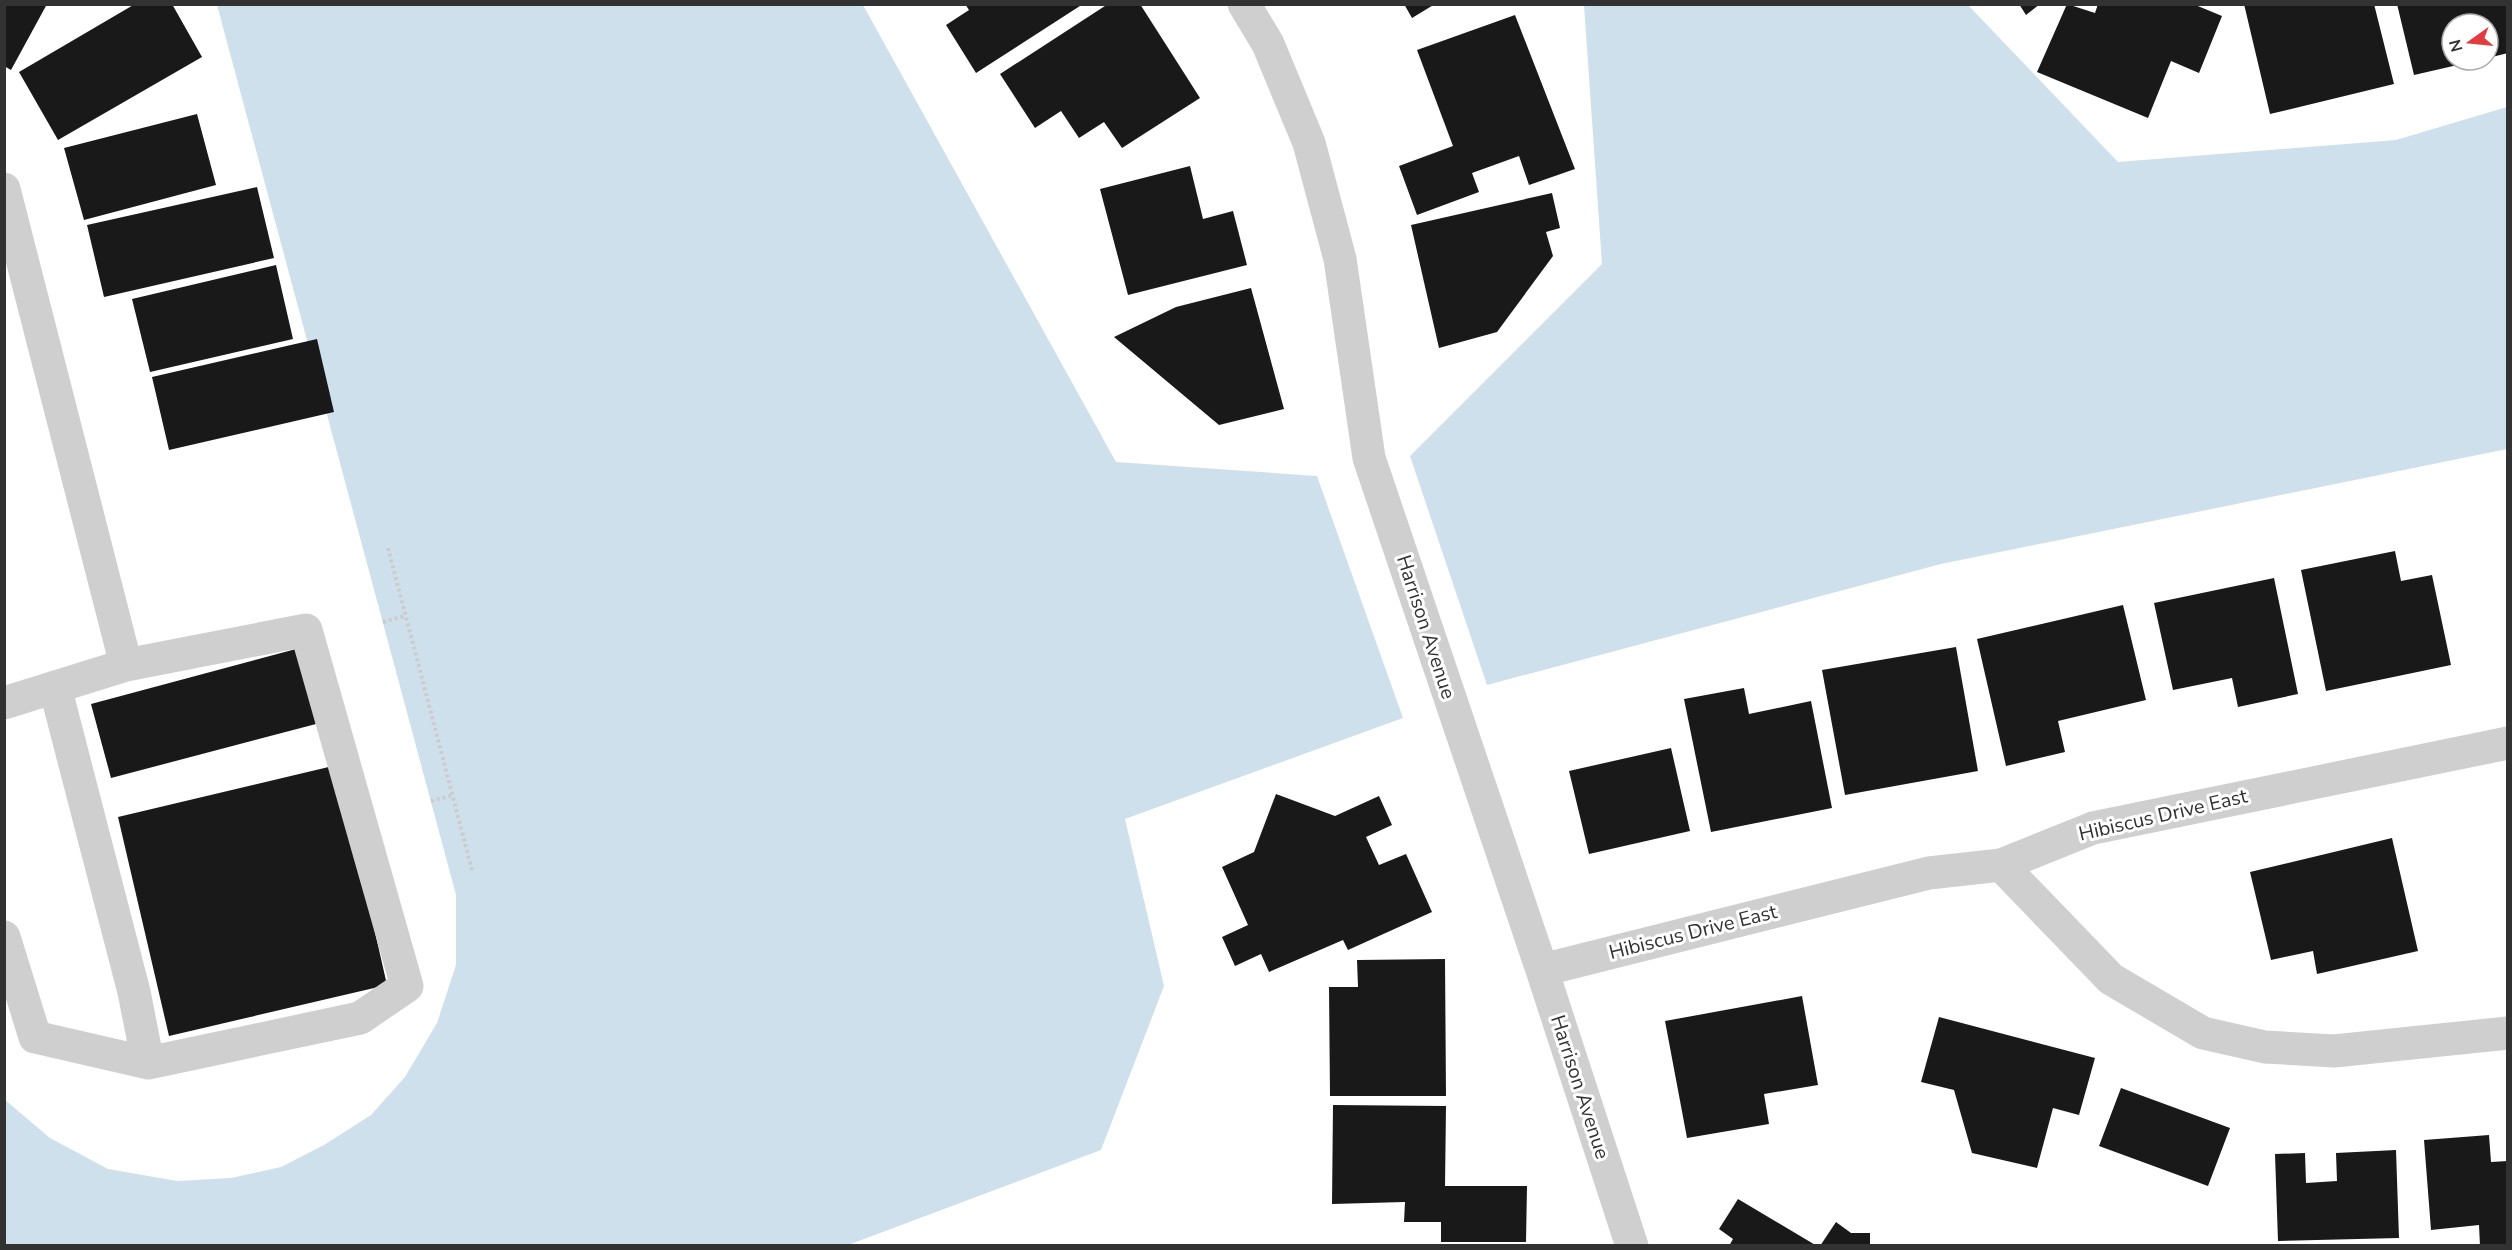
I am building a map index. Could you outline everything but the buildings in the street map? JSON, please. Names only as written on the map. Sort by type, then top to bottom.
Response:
[{"type":"street","name":"Harrison Avenue","points":[[1244,4],[1268,44],[1309,143],[1340,259],[1369,458],[1542,970],[1632,1245]]},
{"type":"street","points":[[4,189],[126,664]]},
{"type":"street","points":[[4,703],[126,664],[306,630],[407,986],[360,1018],[148,1063],[35,1037],[4,938]]},
{"type":"street","points":[[55,687],[134,992],[148,1063]]},
{"type":"street","name":"Hibiscus Drive East","points":[[1542,970],[1929,873],[2001,866],[2093,828],[2508,742]]},
{"type":"street","points":[[2001,866],[2111,979],[2203,1034],[2265,1047],[2334,1051],[2508,1033]]},
{"type":"path","points":[[388,548],[472,870]]},
{"type":"path","points":[[382,622],[405,616]]},
{"type":"path","points":[[431,801],[453,795]]},
{"type":"water","points":[[217,5],[863,5],[1116,462],[1317,476],[1403,718],[1125,819],[1164,986],[1101,1150],[848,1245],[5,1246],[4,1099],[50,1138],[108,1169],[177,1181],[231,1178],[281,1167],[324,1145],[371,1115],[405,1077],[437,1023],[456,965],[456,895]]},
{"type":"water","points":[[1584,5],[1968,5],[2118,162],[2396,140],[2507,107],[2507,449],[1941,564],[1487,685],[1410,456],[1602,264]]}]
